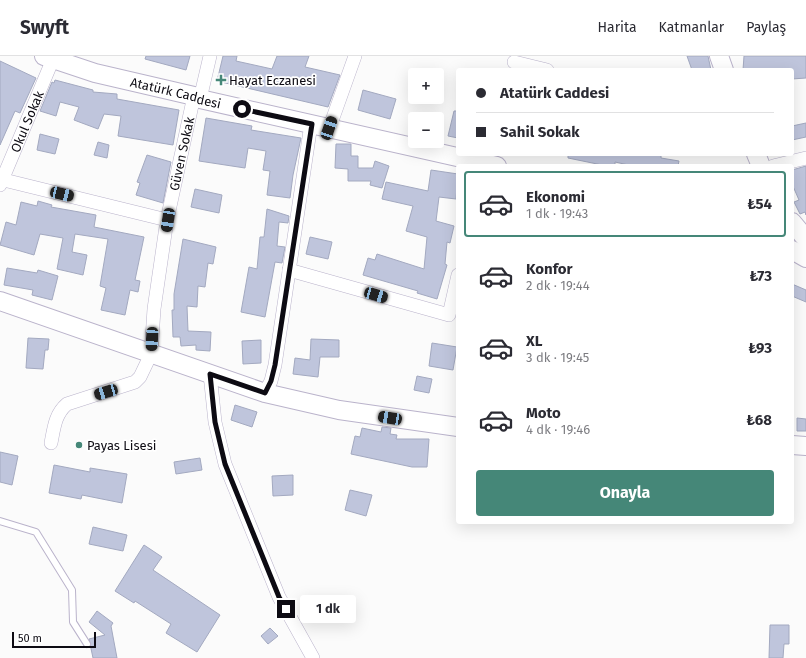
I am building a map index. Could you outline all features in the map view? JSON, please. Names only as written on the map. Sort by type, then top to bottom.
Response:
[{"type":"street","name":"Güven Sokak","points":[[151,354],[154,309],[168,220],[197,98],[210,56]]},
{"type":"street","points":[[329,128],[355,56]]},
{"type":"street","points":[[719,56],[723,68]]},
{"type":"street","name":"Atatürk Caddesi","points":[[49,57],[95,72],[197,98],[485,164]]},
{"type":"street","name":"Okul Sokak","points":[[1,182],[49,57]]},
{"type":"street","points":[[514,63],[538,68]]},
{"type":"street","points":[[265,393],[271,381],[275,365],[312,124]]},
{"type":"street","points":[[490,164],[497,156]]},
{"type":"street","points":[[781,164],[806,158]]},
{"type":"street","points":[[1,182],[168,220]]},
{"type":"street","points":[[794,224],[806,239]]},
{"type":"street","points":[[794,251],[806,258]]},
{"type":"street","points":[[289,270],[449,315],[456,284]]},
{"type":"street","points":[[0,301],[265,393],[339,410],[456,427]]},
{"type":"street","points":[[50,443],[55,421],[60,410],[67,404],[135,382],[140,377],[151,354]]},
{"type":"street","points":[[210,374],[215,422],[225,464],[279,597],[313,658]]},
{"type":"street","points":[[794,445],[806,446]]},
{"type":"lane","points":[[0,522],[36,532],[72,590],[73,622],[87,644]]},
{"type":"building","points":[[146,56],[190,56],[186,70],[145,59]]},
{"type":"building","points":[[223,56],[237,56],[236,61],[272,69],[277,56],[309,56],[305,67],[340,75],[328,107],[217,81]]},
{"type":"building","points":[[687,56],[708,56],[711,68],[691,68]]},
{"type":"building","points":[[744,56],[806,56],[806,78],[794,79],[794,68],[743,68]]},
{"type":"building","points":[[0,61],[36,78],[20,113],[15,111],[0,145]]},
{"type":"building","points":[[55,80],[93,90],[93,92],[117,94],[117,99],[179,110],[173,145],[118,136],[121,116],[104,114],[98,129],[74,120],[79,107],[60,102],[56,116],[40,111],[52,82],[54,83]]},
{"type":"building","points":[[363,90],[396,99],[390,119],[358,110]]},
{"type":"building","points":[[454,111],[456,111],[456,138],[448,136]]},
{"type":"building","points":[[206,118],[252,126],[251,130],[301,138],[290,198],[267,195],[270,171],[263,170],[266,151],[248,148],[245,168],[199,161]]},
{"type":"building","points":[[806,123],[806,137],[794,140],[794,126]]},
{"type":"building","points":[[40,134],[59,139],[55,154],[37,150]]},
{"type":"building","points":[[98,142],[109,145],[107,158],[94,155]]},
{"type":"building","points":[[336,144],[351,144],[351,156],[358,156],[358,168],[373,168],[375,161],[389,166],[382,188],[370,185],[371,181],[348,181],[348,169],[335,168]]},
{"type":"building","points":[[147,155],[171,162],[163,203],[136,195],[140,183],[137,182]]},
{"type":"building","points":[[568,156],[661,156],[661,158],[679,161],[678,164],[624,164],[615,162],[615,164],[597,164],[568,158]]},
{"type":"building","points":[[806,166],[806,215],[805,212],[800,214],[794,202],[799,200],[794,189],[794,169]]},
{"type":"building","points":[[431,170],[456,174],[456,199],[439,197],[436,221],[454,226],[450,243],[447,242],[445,264],[447,265],[437,299],[417,293],[418,291],[363,275],[368,258],[375,260],[377,254],[424,269],[427,237],[406,231],[413,206],[382,199],[386,182],[428,191]]},
{"type":"building","points":[[195,189],[222,195],[219,213],[191,207]]},
{"type":"building","points":[[38,201],[52,205],[51,207],[96,215],[94,227],[144,237],[135,280],[140,281],[138,292],[130,290],[125,315],[101,310],[106,288],[100,286],[108,239],[75,234],[72,252],[87,255],[83,275],[57,269],[63,238],[40,234],[34,255],[0,245],[6,222],[16,225],[21,202],[37,206]]},
{"type":"building","points":[[267,209],[289,216],[288,223],[279,222],[277,246],[285,247],[282,263],[275,262],[265,317],[241,312],[249,267],[257,269],[260,237],[264,237]]},
{"type":"building","points":[[310,237],[332,242],[328,259],[306,254]]},
{"type":"building","points":[[183,239],[216,247],[213,264],[208,263],[205,287],[198,286],[197,307],[187,306],[188,331],[211,332],[210,351],[196,350],[196,345],[181,346],[180,337],[173,337],[172,310],[174,310],[174,294]]},
{"type":"building","points":[[7,268],[37,273],[38,270],[58,276],[52,300],[32,295],[33,290],[4,285]]},
{"type":"building","points":[[794,285],[806,290],[806,302],[794,297]]},
{"type":"building","points":[[28,338],[49,339],[48,350],[45,350],[43,369],[26,368]]},
{"type":"building","points":[[311,339],[339,340],[339,357],[320,357],[318,377],[293,374],[295,358],[310,360]]},
{"type":"building","points":[[261,340],[261,363],[243,364],[242,341]]},
{"type":"building","points":[[432,343],[456,347],[453,370],[429,366]]},
{"type":"building","points":[[417,376],[432,379],[429,393],[414,390]]},
{"type":"building","points":[[235,405],[257,412],[252,427],[231,420]]},
{"type":"building","points":[[797,418],[806,419],[806,431],[797,431]]},
{"type":"building","points":[[382,427],[391,428],[390,434],[397,435],[396,439],[429,439],[427,467],[412,467],[351,454],[355,436],[360,437],[362,428],[381,432]]},
{"type":"building","points":[[0,452],[18,456],[12,485],[0,482]]},
{"type":"building","points":[[200,458],[202,470],[176,474],[174,462]]},
{"type":"building","points":[[54,465],[90,472],[90,468],[127,474],[122,503],[82,495],[81,499],[49,493]]},
{"type":"building","points":[[293,475],[293,495],[273,496],[272,476]]},
{"type":"building","points":[[350,490],[372,495],[366,516],[345,510]]},
{"type":"building","points":[[93,527],[127,535],[123,551],[89,544]]},
{"type":"building","points":[[144,545],[162,557],[153,570],[220,615],[197,652],[166,633],[171,624],[135,601],[134,603],[115,591]]},
{"type":"building","points":[[97,611],[113,623],[111,626],[117,658],[93,658],[89,639],[105,635],[89,622]]},
{"type":"building","points":[[770,625],[789,625],[789,644],[784,644],[783,658],[769,658]]},
{"type":"building","points":[[270,628],[278,636],[268,644],[261,636]]},
{"type":"place","name":"Hayat Eczanesi","points":[[221,80]]},
{"type":"place","name":"Payas Lisesi","points":[[79,445]]},
{"type":"route","points":[[242,109],[312,124],[275,365],[271,381],[265,393],[210,374],[215,422],[225,464],[279,597],[286,609]]}]
